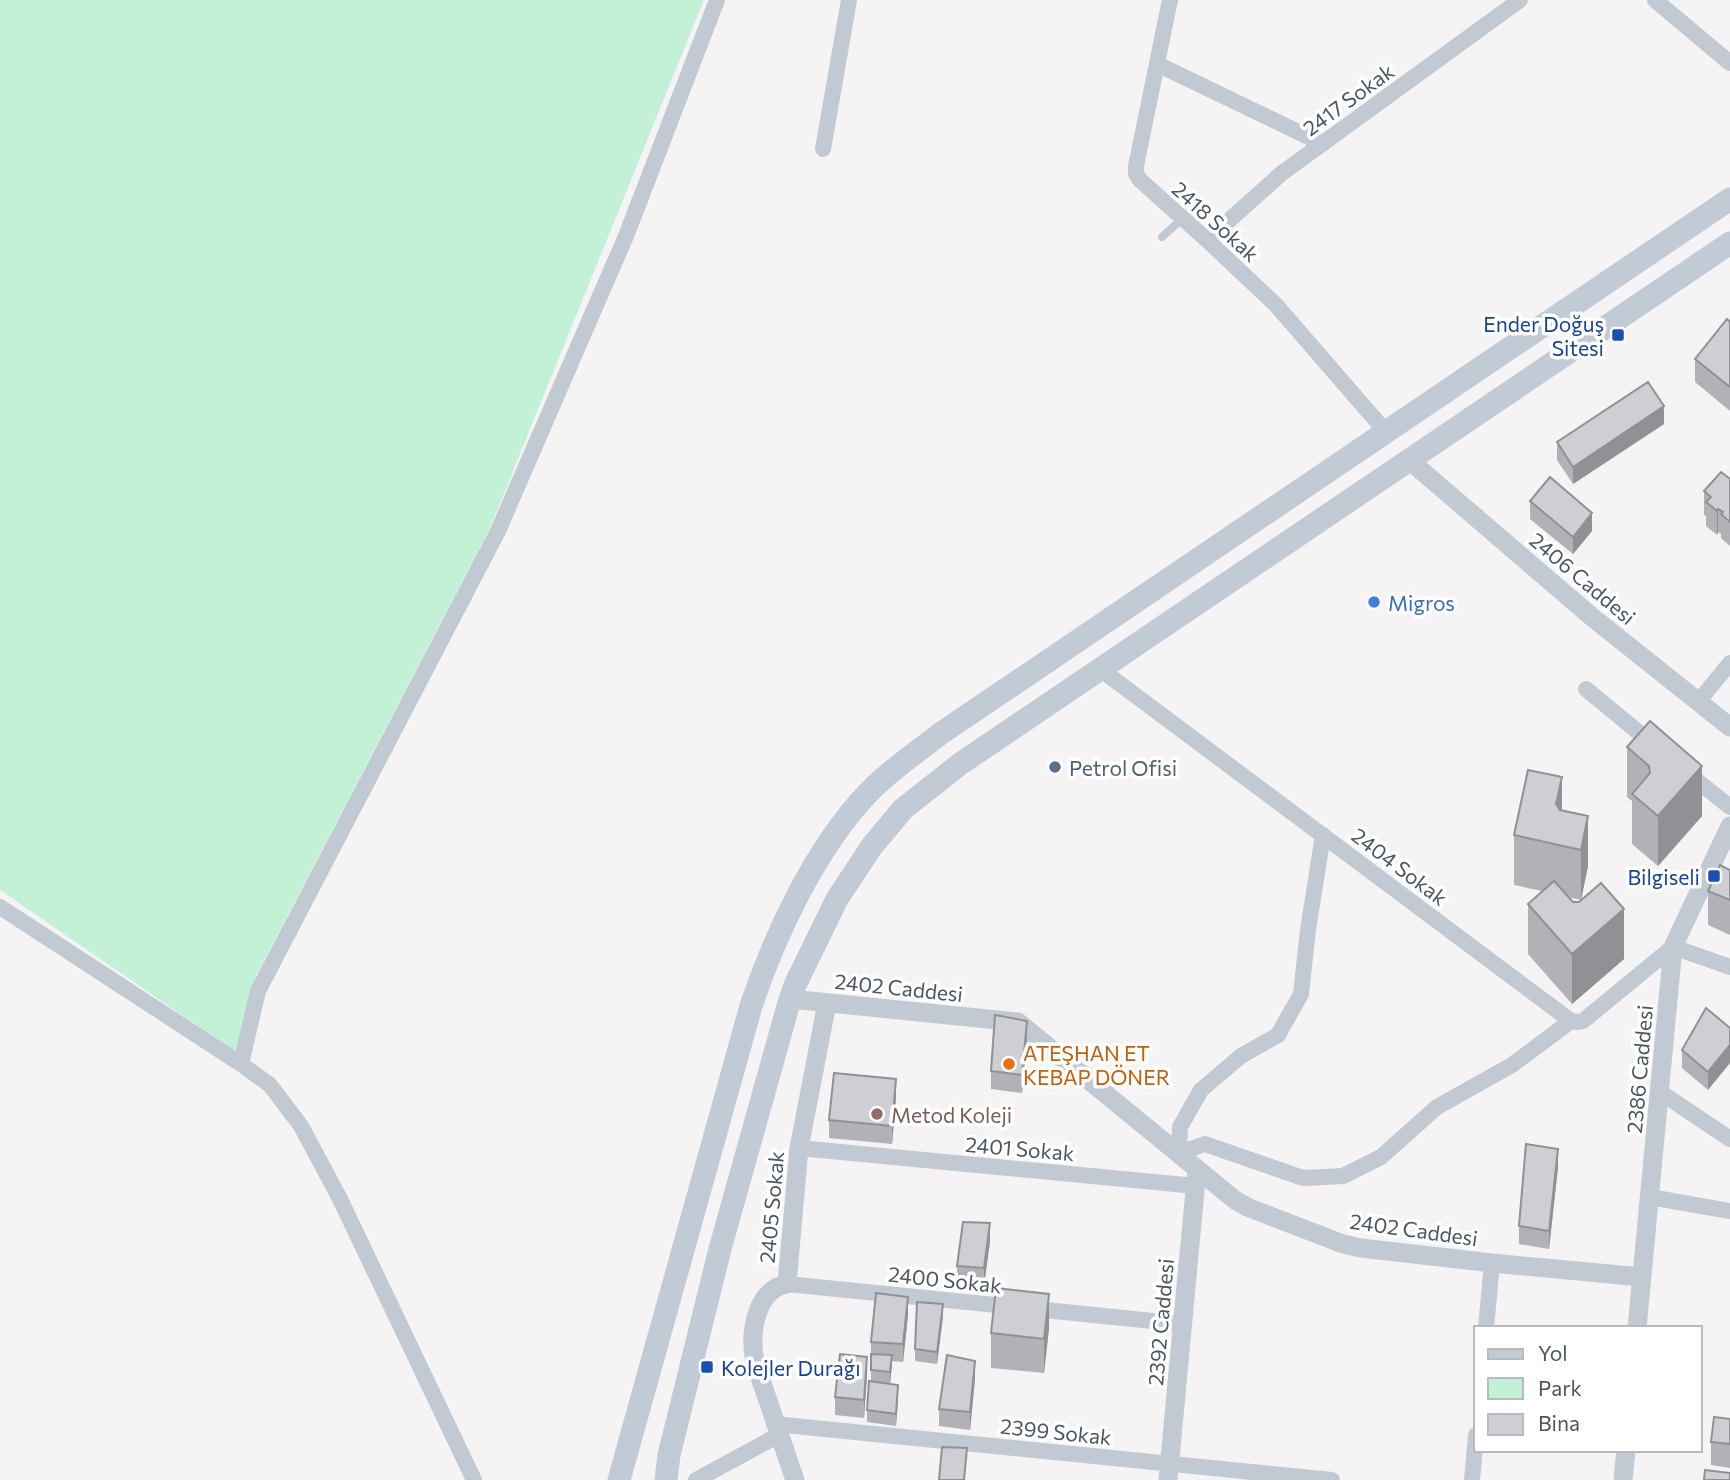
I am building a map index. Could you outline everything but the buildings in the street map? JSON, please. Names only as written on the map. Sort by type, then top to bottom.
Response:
[{"type":"main road","points":[[620,1480],[758,985],[775,941],[792,909],[820,858],[856,806],[889,773],[940,734],[1730,199]]},
{"type":"main road","points":[[666,1480],[669,1455],[720,1249],[790,999],[837,899],[903,808],[960,764],[1100,668],[1730,243]]},
{"type":"main road","points":[[1386,432],[1409,460]]},
{"type":"street","points":[[241,1064],[258,991],[498,531],[626,236],[717,0]]},
{"type":"street","points":[[823,149],[849,0]]},
{"type":"street","name":"2418 Sokak","points":[[1170,0],[1136,174],[1276,305],[1386,432]]},
{"type":"street","name":"2417 Sokak","points":[[1207,240],[1282,173],[1520,0]]},
{"type":"street","points":[[1655,0],[1730,64]]},
{"type":"street","points":[[1157,64],[1323,144]]},
{"type":"street","name":"2406 Caddesi","points":[[1409,460],[1592,617],[1730,727]]},
{"type":"street","points":[[1698,702],[1730,663]]},
{"type":"street","name":"2404 Sokak","points":[[1100,668],[1571,1021]]},
{"type":"street","points":[[1586,689],[1730,807]]},
{"type":"street","name":"2386 Caddesi","points":[[1637,1326],[1673,947],[1730,826]]},
{"type":"street","points":[[1323,835],[1301,994],[1278,1035],[1241,1056],[1201,1090],[1180,1127],[1179,1153],[1205,1144],[1303,1178],[1343,1176],[1381,1157],[1437,1107],[1512,1065],[1571,1021],[1583,1021],[1673,947],[1730,967]]},
{"type":"street","points":[[0,907],[270,1085],[301,1126],[340,1199],[474,1480]]},
{"type":"street","name":"2402 Caddesi","points":[[790,999],[1018,1022],[1179,1153],[1196,1177],[1240,1203],[1343,1244],[1492,1263],[1642,1277]]},
{"type":"street","name":"2405 Sokak","points":[[796,1480],[754,1359],[753,1333],[765,1296],[772,1289],[787,1284],[799,1148],[827,1003]]},
{"type":"street","points":[[1660,1092],[1730,1139]]},
{"type":"street","name":"2401 Sokak","points":[[799,1148],[1196,1177]]},
{"type":"street","name":"2392 Caddesi","points":[[1169,1472],[1196,1177]]},
{"type":"street","points":[[1650,1197],[1730,1211]]},
{"type":"street","points":[[1486,1326],[1492,1263]]},
{"type":"street","name":"2400 Sokak","points":[[787,1284],[1183,1324]]},
{"type":"street","points":[[696,1480],[777,1429]]},
{"type":"street","name":"2399 Sokak","points":[[777,1429],[1169,1472],[1332,1480]]},
{"type":"street","points":[[1472,1480],[1475,1452]]},
{"type":"street","points":[[1623,1480],[1626,1452]]},
{"type":"lane","points":[[1162,237],[1183,218]]},
{"type":"green space","points":[[0,0],[704,0],[490,528],[254,980],[240,1055],[0,890]]},
{"type":"place","name":"Ender Doğuş Sitesi","points":[[1618,335]]},
{"type":"place","name":"Migros","points":[[1374,602]]},
{"type":"place","name":"Petrol Ofisi","points":[[1055,767]]},
{"type":"place","name":"Bilgiseli","points":[[1714,876]]},
{"type":"place","name":"ATEŞHAN ET KEBAP DÖNER","points":[[1009,1064]]},
{"type":"place","name":"Metod Koleji","points":[[877,1114]]},
{"type":"place","name":"Kolejler Durağı","points":[[707,1367]]}]
